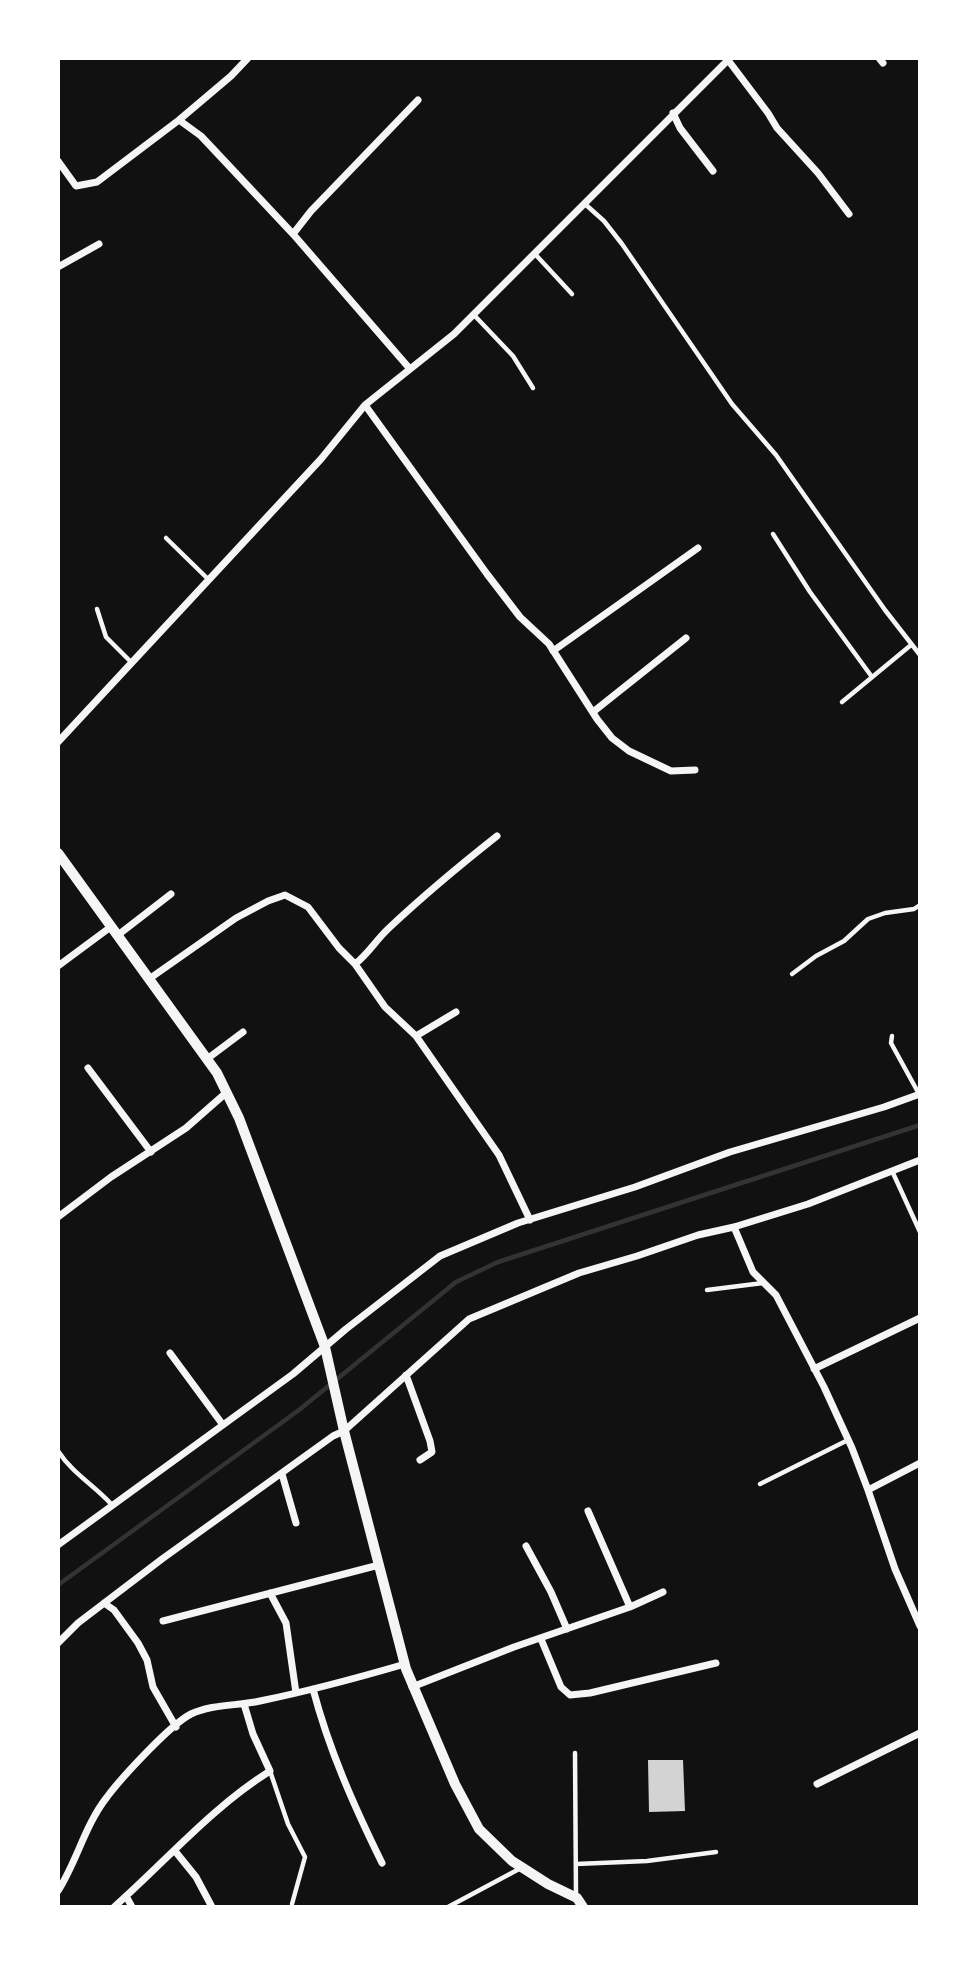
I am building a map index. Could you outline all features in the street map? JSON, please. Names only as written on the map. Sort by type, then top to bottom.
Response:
[{"type":"street","points":[[58,161],[76,186],[97,182],[179,120],[248,58]]},
{"type":"street","points":[[58,742],[321,459],[365,405],[454,334],[729,59],[777,128],[818,173],[849,214]]},
{"type":"street","points":[[293,234],[418,100]]},
{"type":"street","points":[[671,116],[713,171]]},
{"type":"street","points":[[179,120],[201,136],[293,234],[410,369]]},
{"type":"street","points":[[58,267],[99,244]]},
{"type":"street","points":[[365,405],[487,574],[520,617],[553,651],[612,738],[629,751],[671,771],[695,771]]},
{"type":"street","points":[[553,651],[698,548]]},
{"type":"street","points":[[593,712],[686,638]]},
{"type":"street","points":[[355,964],[365,956],[376,940],[437,883],[497,836]]},
{"type":"street","points":[[58,853],[207,1059],[227,1092],[326,1351],[343,1427],[412,1688],[455,1784],[480,1829],[512,1861],[580,1903]]},
{"type":"street","points":[[58,966],[171,894]]},
{"type":"street","points":[[149,979],[236,918],[268,901],[285,895],[308,907],[339,948],[355,964],[384,1007],[416,1036],[499,1155],[530,1220]]},
{"type":"street","points":[[416,1036],[456,1012]]},
{"type":"street","points":[[207,1059],[243,1032]]},
{"type":"street","points":[[88,1068],[151,1152]]},
{"type":"street","points":[[58,1217],[110,1177],[186,1128],[227,1092]]},
{"type":"street","points":[[58,1545],[326,1351],[440,1256],[481,1237],[730,1152],[920,1095]]},
{"type":"street","points":[[58,1643],[104,1603],[333,1436],[469,1319],[579,1273],[807,1204],[920,1160]]},
{"type":"street","points":[[734,1227],[753,1272],[776,1295],[848,1440],[895,1569],[920,1626]]},
{"type":"street","points":[[814,1369],[920,1318]]},
{"type":"street","points":[[170,1353],[223,1425]]},
{"type":"street","points":[[406,1375],[432,1452],[420,1460]]},
{"type":"street","points":[[868,1490],[920,1463]]},
{"type":"street","points":[[282,1474],[296,1523]]},
{"type":"street","points":[[588,1511],[630,1607]]},
{"type":"street","points":[[526,1546],[567,1629]]},
{"type":"street","points":[[163,1621],[379,1565]]},
{"type":"street","points":[[412,1688],[501,1652],[630,1607],[663,1592]]},
{"type":"street","points":[[270,1593],[286,1623],[296,1693]]},
{"type":"street","points":[[104,1603],[114,1610],[138,1643],[147,1660],[153,1687],[176,1727]]},
{"type":"street","points":[[541,1639],[561,1687],[569,1695],[590,1693],[716,1663]]},
{"type":"street","points":[[58,1891],[84,1834],[106,1798],[133,1767],[190,1715],[313,1689],[405,1664]]},
{"type":"street","points":[[313,1689],[321,1722],[346,1790],[382,1863]]},
{"type":"street","points":[[114,1907],[209,1817],[243,1788],[270,1772],[253,1734],[244,1704]]},
{"type":"street","points":[[817,1784],[920,1732]]},
{"type":"street","points":[[175,1851],[196,1877],[212,1907]]},
{"type":"street","points":[[126,1896],[132,1907]]},
{"type":"lane","points":[[584,204],[604,221],[622,244],[732,404],[789,473],[920,655]]},
{"type":"lane","points":[[535,253],[572,295]]},
{"type":"lane","points":[[473,314],[513,356],[533,388]]},
{"type":"lane","points":[[773,534],[810,592],[872,677]]},
{"type":"lane","points":[[166,538],[209,580]]},
{"type":"lane","points":[[97,609],[106,637],[132,663]]},
{"type":"lane","points":[[842,702],[911,645]]},
{"type":"lane","points":[[792,974],[816,956],[844,941],[868,919],[885,913],[914,909],[920,905]]},
{"type":"lane","points":[[892,1036],[891,1043],[920,1095]]},
{"type":"lane","points":[[892,1173],[920,1232]]},
{"type":"lane","points":[[707,1290],[763,1283]]},
{"type":"lane","points":[[760,1484],[848,1440]]},
{"type":"lane","points":[[58,1451],[74,1472],[98,1489],[112,1505]]},
{"type":"lane","points":[[575,1753],[576,1864],[580,1903]]},
{"type":"lane","points":[[270,1772],[288,1824],[305,1857],[292,1903]]},
{"type":"lane","points":[[576,1864],[647,1861],[716,1852]]},
{"type":"lane","points":[[448,1907],[522,1868]]},
{"type":"building","points":[[648,1760],[683,1760],[685,1811],[649,1812]]},
{"type":"waterway","points":[[58,1585],[299,1410],[456,1282],[498,1262],[920,1125]]}]
